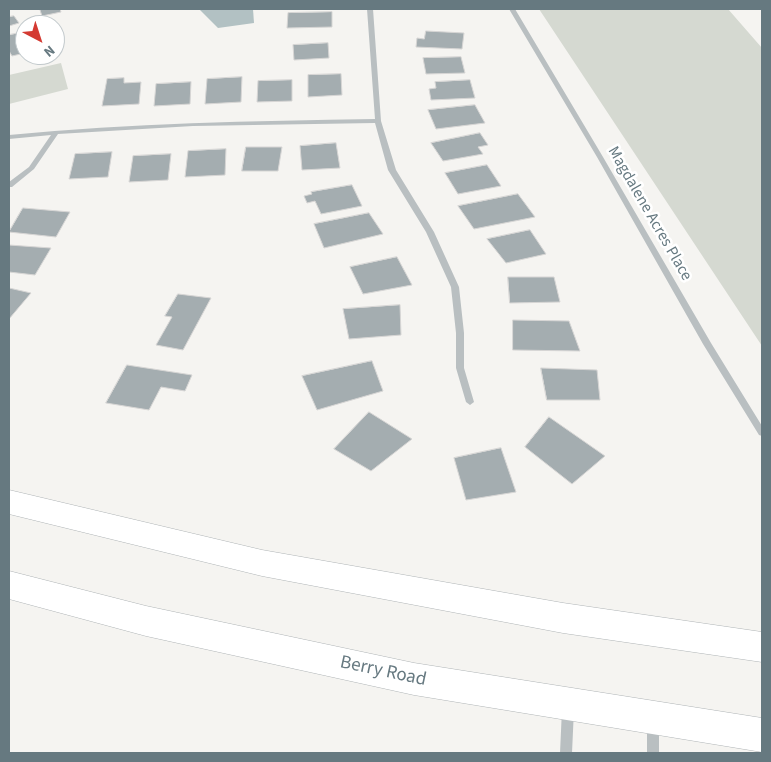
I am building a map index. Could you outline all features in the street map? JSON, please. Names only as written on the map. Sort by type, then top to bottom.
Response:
[{"type":"highway","points":[[9,502],[290,568],[563,618],[762,647]]},
{"type":"highway","name":"Berry Road","points":[[9,585],[146,621],[414,680],[762,735]]},
{"type":"street","points":[[370,9],[378,121],[392,170],[430,232],[454,287],[460,333],[460,368],[470,402]]},
{"type":"street","name":"Magdalene Acres Place","points":[[512,9],[600,157],[707,344],[762,433]]},
{"type":"street","points":[[9,137],[56,132],[222,124],[378,121]]},
{"type":"street","points":[[9,185],[32,168],[56,132]]},
{"type":"street","points":[[566,753],[568,704]]},
{"type":"street","points":[[653,718],[653,753]]},
{"type":"shaded area","points":[[199,9],[253,9],[254,23],[218,28]]},
{"type":"shaded area","points":[[539,9],[728,9],[762,48],[762,346]]},
{"type":"shaded area","points":[[52,65],[62,65],[68,89],[9,104],[9,75]]},
{"type":"building","points":[[60,9],[61,12],[42,15],[40,10]]},
{"type":"building","points":[[332,12],[332,27],[287,28],[288,13]]},
{"type":"building","points":[[14,16],[15,24],[9,26],[9,17]]},
{"type":"building","points":[[426,31],[464,33],[462,49],[416,47],[417,38],[424,39]]},
{"type":"building","points":[[15,34],[15,55],[12,56],[9,51],[9,35]]},
{"type":"building","points":[[328,43],[329,58],[294,60],[293,45]]},
{"type":"building","points":[[461,57],[465,73],[426,74],[423,58]]},
{"type":"building","points":[[341,74],[342,95],[308,97],[308,75]]},
{"type":"building","points":[[242,77],[241,102],[205,104],[207,79]]},
{"type":"building","points":[[124,78],[124,83],[141,82],[139,104],[102,106],[107,79]]},
{"type":"building","points":[[292,80],[292,101],[257,102],[258,81]]},
{"type":"building","points":[[470,80],[475,98],[431,100],[429,89],[436,88],[435,82]]},
{"type":"building","points":[[191,82],[190,104],[154,106],[156,84]]},
{"type":"building","points":[[475,105],[485,123],[436,129],[428,110]]},
{"type":"building","points":[[480,133],[488,145],[478,147],[483,154],[443,161],[431,143]]},
{"type":"building","points":[[336,143],[340,168],[302,170],[300,146]]},
{"type":"building","points":[[246,147],[282,147],[278,171],[242,171]]},
{"type":"building","points":[[226,149],[225,175],[185,177],[188,151]]},
{"type":"building","points":[[112,152],[108,177],[69,179],[75,154]]},
{"type":"building","points":[[171,154],[168,180],[129,182],[133,156]]},
{"type":"building","points":[[487,165],[501,186],[458,194],[445,173]]},
{"type":"building","points":[[352,185],[362,206],[321,214],[315,201],[307,203],[304,196],[312,194],[311,192]]},
{"type":"building","points":[[518,194],[535,217],[474,229],[458,206]]},
{"type":"building","points":[[23,208],[70,212],[56,237],[9,232]]},
{"type":"building","points":[[369,213],[383,234],[324,248],[314,224]]},
{"type":"building","points":[[530,230],[546,254],[506,263],[487,239]]},
{"type":"building","points":[[9,245],[51,248],[35,275],[9,272]]},
{"type":"building","points":[[397,257],[412,285],[363,294],[350,267]]},
{"type":"building","points":[[508,277],[554,277],[560,302],[510,303]]},
{"type":"building","points":[[9,288],[31,293],[9,319]]},
{"type":"building","points":[[178,294],[211,298],[183,350],[156,345],[172,317],[165,316]]},
{"type":"building","points":[[400,305],[401,335],[349,339],[343,309]]},
{"type":"building","points":[[513,320],[569,321],[580,351],[513,350]]},
{"type":"building","points":[[372,361],[383,391],[317,410],[302,376]]},
{"type":"building","points":[[127,365],[192,375],[185,391],[161,387],[149,410],[106,403]]},
{"type":"building","points":[[541,368],[597,370],[600,400],[547,400]]},
{"type":"building","points":[[369,412],[412,439],[371,471],[334,449]]},
{"type":"building","points":[[549,417],[605,456],[572,484],[525,447]]},
{"type":"building","points":[[501,448],[516,492],[466,500],[454,458]]}]
